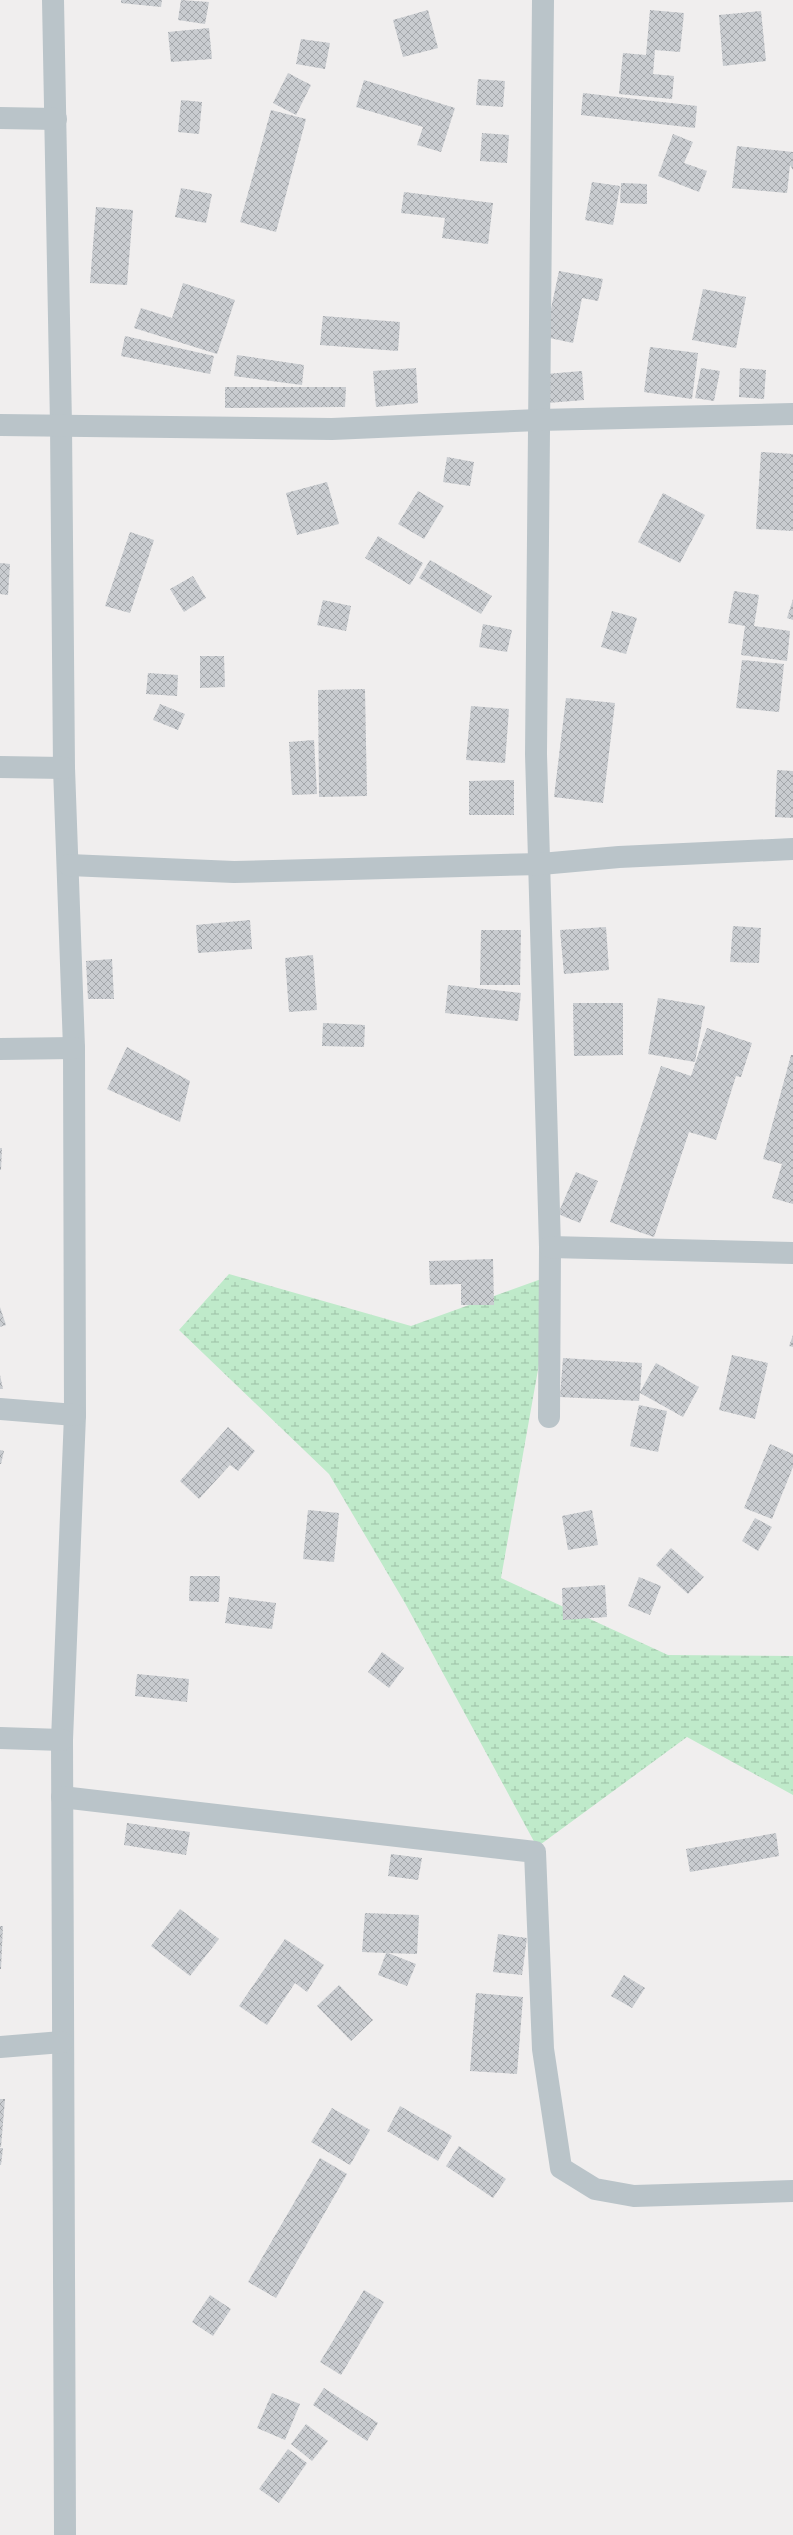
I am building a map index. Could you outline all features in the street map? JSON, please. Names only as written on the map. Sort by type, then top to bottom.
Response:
[{"type":"street","points":[[53,0],[61,425],[64,768],[69,865],[74,1048],[75,1415],[62,1740],[65,2535]]},
{"type":"street","points":[[543,0],[536,754],[541,864],[550,1247],[549,1417]]},
{"type":"street","points":[[0,118],[56,118]]},
{"type":"street","points":[[0,425],[332,429],[539,420],[793,414]]},
{"type":"street","points":[[0,766],[64,768]]},
{"type":"street","points":[[69,865],[234,872],[541,864],[619,857],[793,849]]},
{"type":"street","points":[[0,1049],[74,1048]]},
{"type":"street","points":[[550,1247],[793,1253]]},
{"type":"street","points":[[0,1408],[75,1415]]},
{"type":"street","points":[[0,1738],[62,1740]]},
{"type":"street","points":[[62,1797],[535,1852],[542,2048],[561,2168],[595,2189],[634,2196],[793,2191]]},
{"type":"street","points":[[0,2047],[62,2042]]},
{"type":"green space","points":[[229,1274],[411,1326],[555,1274],[501,1578],[668,1655],[793,1656],[793,1795],[687,1737],[537,1847],[405,1603],[329,1474],[179,1330]]},
{"type":"building","points":[[121,0],[162,0],[161,7],[121,3]]},
{"type":"building","points":[[181,0],[209,2],[205,24],[178,20]]},
{"type":"building","points":[[428,10],[438,48],[403,57],[393,20]]},
{"type":"building","points":[[650,10],[684,13],[680,52],[655,50],[653,74],[674,76],[672,99],[619,94],[623,53],[646,55]]},
{"type":"building","points":[[761,11],[766,61],[723,66],[719,15]]},
{"type":"building","points":[[209,28],[212,59],[171,62],[168,32]]},
{"type":"building","points":[[301,39],[330,43],[325,69],[296,64]]},
{"type":"building","points":[[288,73],[311,85],[296,115],[273,103]]},
{"type":"building","points":[[478,79],[505,81],[503,107],[476,105]]},
{"type":"building","points":[[364,80],[455,108],[441,152],[417,145],[423,127],[356,107]]},
{"type":"building","points":[[583,93],[697,106],[695,128],[581,115]]},
{"type":"building","points":[[181,100],[202,102],[199,134],[178,132]]},
{"type":"building","points":[[271,110],[306,119],[276,232],[240,222]]},
{"type":"building","points":[[482,133],[509,135],[507,163],[480,161]]},
{"type":"building","points":[[673,134],[693,142],[684,163],[707,171],[699,192],[658,176]]},
{"type":"building","points":[[737,146],[793,152],[793,170],[790,165],[787,193],[732,188]]},
{"type":"building","points":[[592,182],[620,186],[613,225],[585,220]]},
{"type":"building","points":[[621,183],[647,184],[647,204],[620,203]]},
{"type":"building","points":[[181,188],[212,194],[206,223],[175,217]]},
{"type":"building","points":[[404,192],[493,203],[488,244],[442,238],[445,218],[401,213]]},
{"type":"building","points":[[96,207],[133,210],[127,285],[90,283]]},
{"type":"building","points":[[559,271],[603,279],[598,301],[582,298],[573,343],[545,337]]},
{"type":"building","points":[[183,283],[235,300],[217,354],[134,328],[141,308],[172,318]]},
{"type":"building","points":[[703,289],[746,297],[736,348],[692,340]]},
{"type":"building","points":[[323,316],[400,322],[398,351],[320,345]]},
{"type":"building","points":[[125,336],[214,356],[210,374],[121,356]]},
{"type":"building","points":[[650,347],[698,353],[692,399],[644,392]]},
{"type":"building","points":[[237,355],[304,365],[302,385],[234,376]]},
{"type":"building","points":[[416,368],[418,403],[376,407],[373,371]]},
{"type":"building","points":[[701,368],[720,371],[714,401],[695,398]]},
{"type":"building","points":[[740,368],[766,370],[764,399],[739,397]]},
{"type":"building","points":[[582,371],[584,400],[548,403],[546,374]]},
{"type":"building","points":[[225,387],[346,387],[345,407],[225,408]]},
{"type":"building","points":[[761,452],[793,454],[793,531],[756,529]]},
{"type":"building","points":[[447,457],[474,462],[470,486],[443,482]]},
{"type":"building","points":[[327,482],[339,524],[297,535],[286,493]]},
{"type":"building","points":[[418,491],[444,506],[424,539],[398,524]]},
{"type":"building","points":[[663,493],[705,515],[680,563],[638,542]]},
{"type":"building","points":[[130,532],[154,540],[130,613],[105,606]]},
{"type":"building","points":[[378,536],[423,563],[410,585],[365,558]]},
{"type":"building","points":[[430,560],[492,596],[481,614],[419,578]]},
{"type":"building","points":[[0,563],[10,564],[8,595],[0,594]]},
{"type":"building","points":[[193,576],[206,598],[184,612],[170,589]]},
{"type":"building","points":[[734,591],[759,595],[754,626],[790,631],[787,661],[741,655],[745,626],[728,623]]},
{"type":"building","points":[[793,599],[793,620],[787,618]]},
{"type":"building","points":[[323,600],[351,606],[346,631],[317,625]]},
{"type":"building","points":[[612,611],[637,618],[626,654],[601,647]]},
{"type":"building","points":[[483,624],[512,630],[507,652],[479,647]]},
{"type":"building","points":[[200,656],[224,656],[225,687],[200,688]]},
{"type":"building","points":[[742,660],[784,664],[779,712],[736,708]]},
{"type":"building","points":[[148,673],[178,675],[177,696],[146,694]]},
{"type":"building","points":[[365,689],[367,796],[319,797],[318,690]]},
{"type":"building","points":[[566,698],[615,703],[603,803],[554,797]]},
{"type":"building","points":[[160,704],[185,714],[178,730],[153,720]]},
{"type":"building","points":[[471,706],[509,709],[505,763],[466,760]]},
{"type":"building","points":[[314,740],[317,794],[292,795],[289,742]]},
{"type":"building","points":[[777,770],[793,771],[793,818],[775,817]]},
{"type":"building","points":[[514,780],[514,815],[469,815],[469,781]]},
{"type":"building","points":[[250,920],[252,949],[198,953],[196,925]]},
{"type":"building","points":[[733,926],[761,928],[759,963],[730,962]]},
{"type":"building","points":[[606,927],[609,970],[564,974],[560,930]]},
{"type":"building","points":[[481,930],[521,930],[520,985],[480,985]]},
{"type":"building","points":[[313,955],[317,1010],[289,1012],[285,958]]},
{"type":"building","points":[[112,959],[114,999],[88,999],[86,961]]},
{"type":"building","points":[[448,985],[521,993],[518,1021],[445,1013]]},
{"type":"building","points":[[658,998],[705,1006],[695,1062],[648,1054]]},
{"type":"building","points":[[573,1003],[623,1003],[623,1055],[574,1056]]},
{"type":"building","points":[[323,1023],[365,1025],[364,1047],[322,1046]]},
{"type":"building","points":[[707,1028],[752,1043],[741,1077],[736,1076],[716,1140],[689,1132],[654,1237],[610,1222],[661,1066],[691,1076]]},
{"type":"building","points":[[127,1047],[190,1081],[180,1122],[107,1089]]},
{"type":"building","points":[[791,1055],[793,1055],[793,1204],[772,1198],[782,1164],[763,1159]]},
{"type":"building","points":[[0,1148],[2,1148],[1,1170],[0,1170]]},
{"type":"building","points":[[576,1172],[598,1181],[580,1223],[558,1214]]},
{"type":"building","points":[[493,1259],[494,1305],[461,1305],[461,1284],[430,1285],[429,1261]]},
{"type":"building","points":[[0,1307],[6,1325],[0,1327]]},
{"type":"building","points":[[793,1335],[793,1347],[789,1346]]},
{"type":"building","points":[[732,1355],[768,1363],[755,1419],[719,1410]]},
{"type":"building","points":[[563,1358],[642,1363],[640,1392],[656,1363],[699,1387],[683,1417],[640,1393],[639,1401],[560,1397]]},
{"type":"building","points":[[0,1375],[3,1389],[0,1389]]},
{"type":"building","points":[[639,1405],[667,1411],[658,1452],[630,1446]]},
{"type":"building","points":[[228,1427],[255,1451],[238,1471],[230,1465],[199,1499],[180,1481]]},
{"type":"building","points":[[770,1444],[793,1454],[793,1467],[772,1519],[744,1508]]},
{"type":"building","points":[[0,1450],[4,1451],[1,1464],[0,1464]]},
{"type":"building","points":[[308,1510],[339,1513],[334,1562],[303,1559]]},
{"type":"building","points":[[592,1510],[598,1545],[568,1550],[562,1516]]},
{"type":"building","points":[[755,1518],[772,1527],[758,1551],[742,1541]]},
{"type":"building","points":[[671,1548],[704,1577],[688,1594],[656,1565]]},
{"type":"building","points":[[190,1576],[220,1576],[219,1602],[189,1601]]},
{"type":"building","points":[[639,1577],[661,1586],[650,1615],[628,1606]]},
{"type":"building","points":[[605,1585],[607,1617],[563,1620],[562,1588]]},
{"type":"building","points":[[229,1597],[276,1603],[272,1629],[225,1623]]},
{"type":"building","points":[[382,1652],[404,1668],[389,1688],[368,1672]]},
{"type":"building","points":[[137,1674],[189,1679],[187,1702],[135,1696]]},
{"type":"building","points":[[127,1823],[190,1832],[186,1855],[124,1845]]},
{"type":"building","points":[[776,1833],[779,1856],[690,1872],[686,1849]]},
{"type":"building","points":[[391,1854],[422,1858],[418,1880],[388,1876]]},
{"type":"building","points":[[180,1909],[219,1939],[190,1976],[151,1946]]},
{"type":"building","points":[[365,1913],[419,1915],[417,1954],[388,1953],[416,1964],[407,1986],[378,1975],[386,1953],[362,1952]]},
{"type":"building","points":[[0,1926],[3,1926],[1,1969],[0,1969]]},
{"type":"building","points":[[498,1934],[527,1938],[522,1975],[493,1972]]},
{"type":"building","points":[[285,1939],[324,1965],[307,1992],[295,1983],[267,2025],[239,2006]]},
{"type":"building","points":[[624,1975],[645,1988],[632,2008],[611,1996]]},
{"type":"building","points":[[339,1985],[373,2020],[351,2041],[317,2006]]},
{"type":"building","points":[[476,1993],[523,1997],[517,2074],[470,2071]]},
{"type":"building","points":[[0,2099],[5,2099],[1,2147],[0,2147]]},
{"type":"building","points":[[400,2106],[452,2136],[438,2161],[387,2131]]},
{"type":"building","points":[[332,2108],[370,2130],[350,2165],[311,2142]]},
{"type":"building","points":[[459,2146],[506,2179],[493,2198],[446,2166]]},
{"type":"building","points":[[0,2148],[3,2148],[1,2165],[0,2165]]},
{"type":"building","points":[[320,2158],[347,2174],[276,2298],[248,2282]]},
{"type":"building","points":[[364,2290],[384,2302],[341,2375],[320,2362]]},
{"type":"building","points":[[210,2295],[231,2309],[213,2336],[192,2322]]},
{"type":"building","points":[[324,2388],[378,2423],[367,2441],[313,2405]]},
{"type":"building","points":[[272,2393],[300,2404],[285,2440],[257,2428]]},
{"type":"building","points":[[306,2424],[328,2441],[312,2461],[291,2444]]},
{"type":"building","points":[[288,2449],[307,2463],[279,2503],[259,2489]]}]
